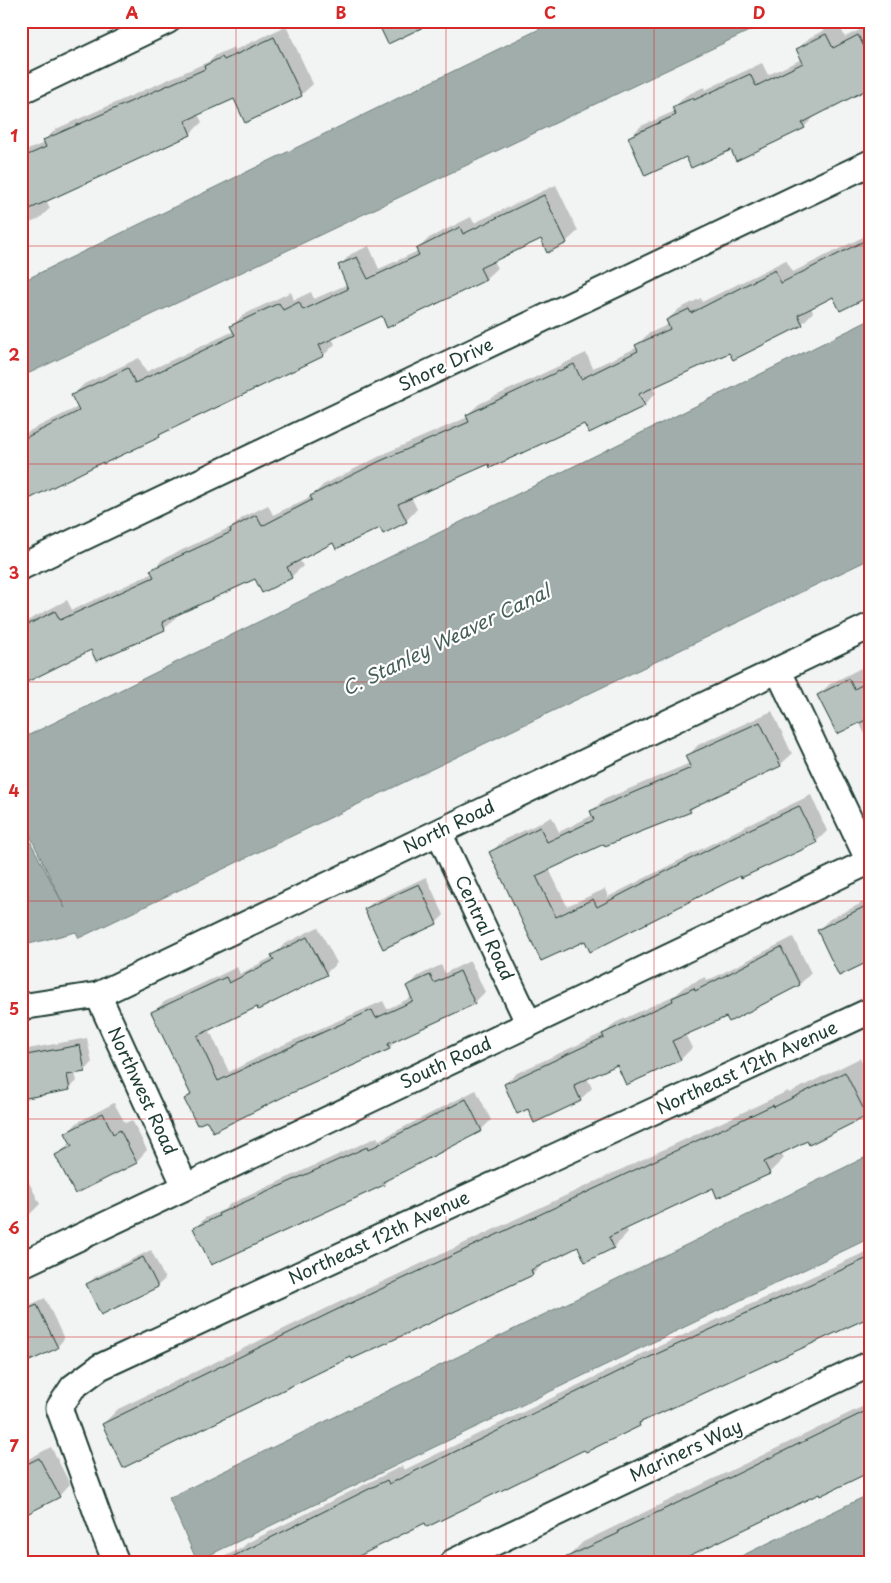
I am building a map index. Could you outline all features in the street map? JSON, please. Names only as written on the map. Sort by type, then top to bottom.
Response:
[{"type":"street","points":[[21,91],[167,21]]},
{"type":"street","name":"Shore Drive","points":[[21,567],[870,163]]},
{"type":"street","name":"North Road","points":[[21,1007],[98,995],[870,626]]},
{"type":"street","points":[[778,670],[869,861]]},
{"type":"street","name":"Central Road","points":[[438,832],[529,1024]]},
{"type":"street","name":"South Road","points":[[21,1265],[869,861]]},
{"type":"street","name":"Northwest Road","points":[[98,995],[185,1186]]},
{"type":"street","name":"Northeast 12th Avenue","points":[[108,1559],[59,1408],[73,1387],[100,1367],[870,1011]]},
{"type":"street","name":"Mariners Way","points":[[453,1562],[502,1550],[870,1364]]},
{"type":"water","points":[[556,21],[770,21],[21,377],[21,282]]},
{"type":"water","name":"C. Stanley Weaver Canal","points":[[870,320],[870,559],[79,938],[76,932],[21,946],[21,824],[65,908],[21,817],[21,739]]},
{"type":"water","points":[[870,1155],[870,1238],[197,1561],[169,1498]]},
{"type":"water","points":[[870,1494],[870,1562],[729,1562]]},
{"type":"building","points":[[377,21],[436,21],[388,44]]},
{"type":"building","points":[[826,34],[833,48],[858,35],[870,58],[870,88],[802,123],[805,128],[736,161],[731,150],[691,168],[686,157],[645,176],[628,137],[676,115],[672,107],[693,98],[694,100],[750,74],[756,86],[803,63],[796,49]]},
{"type":"building","points":[[274,37],[302,96],[245,123],[234,99],[185,121],[191,135],[21,213],[21,158],[46,147],[43,140],[205,69],[204,66],[222,57],[224,60]]},
{"type":"building","points":[[544,195],[567,243],[547,253],[541,239],[480,268],[486,280],[387,328],[382,316],[319,345],[324,356],[21,503],[21,440],[79,411],[71,395],[128,368],[135,383],[235,335],[230,326],[279,303],[283,310],[299,302],[303,310],[348,289],[338,265],[357,257],[368,279],[419,255],[416,249],[460,227],[463,234]]},
{"type":"building","points":[[870,238],[870,296],[840,311],[833,297],[798,315],[803,325],[733,360],[729,353],[639,394],[645,406],[589,433],[584,424],[490,468],[489,464],[398,504],[407,522],[383,534],[380,528],[336,549],[333,543],[287,567],[292,578],[262,593],[255,579],[162,622],[165,630],[96,661],[91,650],[21,685],[21,628],[55,611],[60,620],[154,577],[150,570],[231,532],[230,529],[256,515],[262,526],[312,500],[310,496],[378,462],[469,422],[466,415],[574,364],[581,379],[638,351],[635,345],[670,329],[666,320],[689,309],[691,313],[775,270],[781,283]]},
{"type":"building","points":[[849,679],[854,689],[870,681],[870,718],[837,734],[817,695]]},
{"type":"building","points":[[760,722],[781,766],[689,809],[691,812],[605,846],[604,844],[536,876],[556,917],[593,899],[597,907],[731,838],[799,806],[817,843],[741,878],[740,876],[590,952],[585,941],[541,961],[489,852],[540,827],[547,842],[594,820],[590,811],[691,768],[685,756]]},
{"type":"building","points":[[419,884],[437,924],[383,949],[364,909]]},
{"type":"building","points":[[870,904],[870,961],[839,976],[817,930]]},
{"type":"building","points":[[307,937],[327,975],[258,1010],[257,1007],[197,1036],[218,1081],[372,1010],[376,1018],[413,1001],[406,986],[430,975],[434,983],[460,971],[475,1004],[388,1044],[390,1049],[285,1096],[213,1132],[207,1121],[197,1125],[184,1099],[191,1095],[151,1012],[226,977],[229,983],[274,960],[271,955]]},
{"type":"building","points":[[781,947],[800,985],[729,1022],[726,1017],[672,1041],[681,1060],[626,1085],[617,1065],[574,1085],[581,1101],[534,1123],[528,1109],[517,1114],[504,1084],[604,1037],[602,1034],[673,1001],[672,998],[694,988],[695,991]]},
{"type":"building","points":[[80,1045],[85,1072],[67,1075],[70,1090],[21,1099],[21,1056]]},
{"type":"building","points":[[845,1072],[867,1116],[809,1145],[807,1141],[764,1162],[770,1174],[717,1198],[713,1188],[609,1237],[614,1248],[585,1262],[578,1247],[531,1270],[533,1275],[352,1359],[351,1357],[123,1468],[102,1424],[332,1312],[773,1105],[774,1107]]},
{"type":"building","points":[[466,1099],[482,1131],[383,1182],[384,1185],[211,1265],[193,1228],[219,1216],[218,1214],[367,1147],[368,1150]]},
{"type":"building","points":[[103,1113],[113,1134],[120,1130],[137,1163],[75,1194],[55,1155],[72,1146],[65,1133]]},
{"type":"building","points":[[143,1257],[158,1287],[101,1315],[86,1284]]},
{"type":"building","points":[[870,1257],[870,1317],[639,1423],[640,1426],[586,1452],[584,1450],[427,1527],[425,1523],[347,1562],[222,1562],[387,1480],[389,1484],[628,1367]]},
{"type":"building","points":[[37,1305],[58,1348],[21,1365],[21,1312]]},
{"type":"building","points":[[870,1409],[870,1472],[820,1496],[819,1494],[676,1562],[556,1562],[619,1533],[618,1531]]},
{"type":"building","points":[[39,1458],[60,1497],[21,1517],[21,1467]]}]
